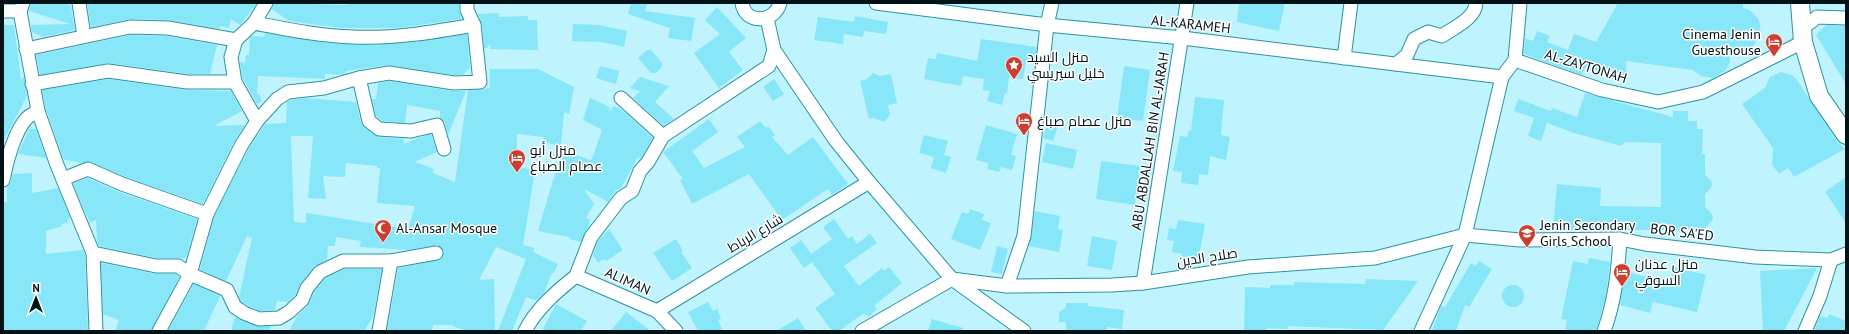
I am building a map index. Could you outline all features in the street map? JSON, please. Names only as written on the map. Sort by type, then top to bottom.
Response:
[{"type":"main road","points":[[1800,3],[1802,35],[1819,96],[1846,134]]},
{"type":"street","points":[[78,3],[84,36]]},
{"type":"street","points":[[257,120],[235,82],[231,57],[236,40],[254,23],[266,3]]},
{"type":"street","points":[[159,331],[190,274],[207,214],[241,146],[257,120],[277,99],[288,92],[324,88],[359,78],[389,73],[454,83],[480,82],[474,25],[467,10],[467,3]]},
{"type":"street","points":[[742,3],[745,12],[755,19],[768,18],[777,11],[782,4]]},
{"type":"street","name":"AL-KARAMEH","points":[[876,3],[1047,25],[1182,38],[1502,77]]},
{"type":"street","points":[[1007,286],[1024,236],[1047,25],[1052,3]]},
{"type":"street","name":"ABU ABDALLAH BIN AL-JARAH","points":[[1143,283],[1187,3]]},
{"type":"street","points":[[1344,58],[1350,3]]},
{"type":"street","points":[[1396,64],[1407,55],[1414,39],[1428,32],[1442,36],[1472,15],[1476,7],[1476,3]]},
{"type":"street","points":[[1421,331],[1465,235],[1502,77],[1515,60],[1520,3]]},
{"type":"street","points":[[3,11],[21,7],[26,49],[38,111],[93,254],[96,331]]},
{"type":"street","name":"AL-ZAYTONAH","points":[[1515,60],[1602,90],[1658,102],[1703,92],[1802,35],[1817,17],[1846,18]]},
{"type":"street","points":[[768,18],[774,50],[836,141],[869,182],[952,279],[1024,331]]},
{"type":"street","points":[[254,23],[297,31],[353,37],[420,34],[474,25]]},
{"type":"street","points":[[26,49],[130,27],[145,26],[168,28],[236,40]]},
{"type":"street","points":[[525,331],[529,323],[542,307],[562,287],[576,276],[591,237],[620,198],[632,191],[640,171],[648,162],[663,136],[769,66],[774,50]]},
{"type":"street","points":[[32,84],[108,71],[187,82],[235,82]]},
{"type":"street","points":[[359,78],[369,121],[379,129],[411,131],[437,125],[444,149]]},
{"type":"street","points":[[620,98],[663,136]]},
{"type":"street","points":[[3,180],[10,150],[16,137],[27,118],[38,111]]},
{"type":"street","points":[[63,179],[88,169],[122,184],[207,214]]},
{"type":"street","name":"شارع الرباط","points":[[657,311],[869,182]]},
{"type":"street","name":"صلاح الدين","points":[[952,279],[1007,286],[1112,286],[1143,283],[1248,267],[1375,258],[1465,235]]},
{"type":"street","name":"BOR SA'ED","points":[[1465,235],[1520,240],[1620,239],[1645,244],[1755,257],[1831,260],[1846,254]]},
{"type":"street","points":[[1604,331],[1610,314],[1617,281],[1620,239]]},
{"type":"street","points":[[93,254],[156,266],[178,266],[190,274],[227,290],[235,307],[244,313],[259,319],[278,318],[289,312],[302,300],[307,288],[320,272],[343,261],[391,261],[436,253]]},
{"type":"street","points":[[1805,331],[1820,296],[1831,260]]},
{"type":"street","points":[[379,331],[391,261]]},
{"type":"street","name":"ALIMAN","points":[[576,276],[657,311],[676,331]]},
{"type":"street","points":[[862,331],[952,279]]},
{"type":"building","points":[[31,3],[65,3],[71,6],[75,30],[43,37],[32,32],[31,25],[70,24],[29,11]]},
{"type":"building","points":[[87,3],[257,3],[240,25],[231,19],[229,28],[220,26],[219,29],[169,20],[130,19],[91,27]]},
{"type":"building","points":[[274,3],[347,5],[347,3],[459,3],[459,10],[462,19],[398,28],[341,28],[289,21],[272,9]]},
{"type":"building","points":[[631,3],[648,3],[645,11],[695,18],[691,41],[668,38],[670,28],[628,14]]},
{"type":"building","points":[[1239,3],[1285,3],[1279,31],[1237,22]]},
{"type":"building","points":[[1618,3],[1743,3],[1743,8],[1750,10],[1759,20],[1761,33],[1754,45],[1749,49],[1742,51],[1730,51],[1730,61],[1728,67],[1724,72],[1713,78],[1701,76],[1693,70],[1626,61],[1627,76],[1585,68],[1582,75],[1524,54],[1525,38],[1533,41],[1537,31],[1550,36],[1547,42],[1568,50],[1574,34],[1596,42]]},
{"type":"building","points":[[717,7],[746,38],[729,52],[743,70],[719,88],[694,53],[720,34],[705,20]]},
{"type":"building","points":[[499,13],[499,17],[528,16],[528,20],[537,20],[538,50],[490,49],[490,44],[487,48],[484,48],[482,24],[478,14]]},
{"type":"building","points":[[855,16],[888,22],[886,34],[864,31],[863,37],[844,34],[843,44],[814,40],[818,17],[854,22]]},
{"type":"building","points":[[573,24],[600,25],[627,31],[624,47],[602,42],[572,41]]},
{"type":"building","points":[[3,25],[14,25],[21,80],[24,76],[27,96],[3,142]]},
{"type":"building","points":[[1826,25],[1846,26],[1846,84],[1816,35]]},
{"type":"building","points":[[265,33],[327,43],[368,45],[415,42],[467,34],[470,67],[463,75],[388,65],[346,71],[346,73],[342,75],[325,74],[325,79],[258,76],[257,94],[259,94],[262,101],[257,104],[243,79],[240,62],[245,63],[246,55],[249,55],[250,38],[252,36],[264,37]]},
{"type":"building","points":[[131,35],[167,36],[217,45],[210,74],[188,74],[109,63],[40,75],[36,55]]},
{"type":"building","points":[[981,39],[1037,47],[1035,62],[1026,61],[1023,79],[1009,77],[1007,94],[1005,93],[1002,105],[987,101],[990,91],[983,90],[984,79],[963,76],[961,86],[924,79],[928,58],[936,59],[937,53],[977,61]]},
{"type":"building","points":[[647,50],[651,50],[662,63],[662,67],[656,73],[651,73],[638,58]]},
{"type":"building","points":[[600,66],[619,71],[616,84],[596,78]]},
{"type":"building","points":[[1124,66],[1150,70],[1143,121],[1117,118]]},
{"type":"building","points":[[490,69],[538,69],[574,87],[569,114],[564,112],[561,145],[543,143],[544,137],[517,134],[517,167],[535,170],[523,245],[535,248],[533,252],[558,264],[554,273],[552,273],[544,293],[537,301],[526,297],[512,331],[498,331],[526,259],[496,247],[479,280],[494,279],[495,331],[465,331],[451,325],[433,325],[432,331],[387,331],[398,268],[441,259],[444,251],[438,245],[409,250],[360,247],[361,241],[336,237],[335,246],[328,246],[327,260],[314,267],[301,283],[295,295],[288,302],[277,301],[275,310],[260,311],[241,302],[239,297],[252,238],[247,236],[226,281],[200,269],[214,217],[248,150],[265,124],[286,123],[287,102],[306,98],[356,102],[361,123],[364,127],[378,137],[404,139],[404,144],[431,134],[437,152],[415,162],[434,169],[433,173],[455,182],[468,90],[490,88]],"holes":[[[291,136],[313,136],[308,198],[326,199],[323,176],[345,177],[346,163],[377,166],[377,168],[380,168],[377,203],[415,206],[408,229],[306,213],[306,223],[294,222]]]},
{"type":"building","points":[[1781,72],[1792,75],[1797,80],[1837,141],[1845,149],[1794,177],[1788,168],[1779,174],[1772,165],[1773,148],[1742,104],[1765,88],[1770,77]]},
{"type":"building","points":[[873,73],[880,76],[891,74],[897,103],[888,105],[890,115],[884,122],[874,118],[869,119],[860,81],[867,79]]},
{"type":"building","points":[[640,77],[669,86],[655,102],[674,119],[664,126],[633,98],[640,91],[630,88]]},
{"type":"building","points":[[108,79],[186,90],[231,91],[242,111],[214,126],[245,125],[234,142],[203,204],[125,177],[91,162],[79,164],[79,162],[64,160],[46,109],[42,90]]},
{"type":"building","points":[[774,79],[784,94],[773,101],[763,87]]},
{"type":"building","points":[[389,81],[453,91],[466,91],[448,135],[445,122],[440,118],[440,111],[407,105],[405,123],[382,121],[376,116],[372,99],[376,99],[378,83]]},
{"type":"building","points":[[1585,93],[1673,117],[1673,111],[1688,111],[1688,121],[1697,121],[1697,129],[1703,129],[1702,154],[1705,154],[1705,175],[1711,180],[1712,184],[1711,188],[1705,194],[1705,207],[1713,217],[1712,221],[1703,230],[1590,231],[1553,228],[1557,184],[1601,188],[1600,206],[1661,207],[1661,143],[1625,142],[1621,146],[1571,132],[1547,123],[1541,141],[1528,136],[1534,118],[1514,111],[1518,99],[1551,111],[1552,108],[1577,117]]},
{"type":"building","points":[[1195,97],[1224,100],[1221,135],[1230,137],[1226,160],[1210,156],[1208,175],[1199,174],[1198,185],[1181,183],[1182,172],[1173,171],[1180,136],[1187,137],[1189,130],[1191,131]]},
{"type":"building","points":[[590,98],[610,107],[609,112],[614,106],[622,110],[653,138],[642,157],[640,159],[638,157],[621,188],[616,190],[608,202],[584,189],[594,204],[586,218],[590,219],[588,228],[581,242],[569,239],[569,237],[538,231],[554,177],[565,151],[590,160],[592,159],[602,130],[583,120]]},
{"type":"building","points":[[709,119],[718,132],[692,151],[704,168],[745,147],[737,137],[760,121],[766,128],[768,126],[775,135],[772,137],[788,155],[813,137],[848,184],[832,195],[828,189],[782,220],[749,174],[692,204],[680,180],[683,179],[663,152]]},
{"type":"building","points":[[1047,122],[1058,126],[1053,141],[1043,138]]},
{"type":"building","points":[[986,125],[1017,134],[1011,155],[1016,156],[1012,170],[1001,167],[999,172],[987,169],[988,163],[976,160]]},
{"type":"building","points":[[29,129],[36,129],[46,158],[18,154]]},
{"type":"building","points":[[924,135],[948,141],[944,155],[951,157],[946,173],[931,168],[934,157],[919,153]]},
{"type":"building","points":[[1046,143],[1077,150],[1073,169],[1042,162]]},
{"type":"building","points":[[1101,161],[1140,166],[1135,205],[1096,199]]},
{"type":"building","points":[[32,173],[32,193],[58,188],[70,217],[67,223],[61,224],[62,226],[46,231],[46,254],[83,250],[85,255],[88,331],[3,331],[3,202],[7,202],[7,187],[11,182],[12,174]]},
{"type":"building","points":[[1846,177],[1846,223],[1825,192]]},
{"type":"building","points":[[88,178],[119,192],[197,219],[186,258],[157,258],[99,246],[97,241],[96,220],[90,223],[73,184]]},
{"type":"building","points":[[970,209],[984,214],[982,220],[991,223],[980,250],[951,239],[962,212],[968,214]]},
{"type":"building","points":[[1035,211],[1060,216],[1058,229],[1063,230],[1059,252],[1029,246]]},
{"type":"building","points":[[834,219],[848,239],[852,236],[857,244],[870,234],[877,243],[844,266],[859,286],[882,268],[884,271],[889,267],[902,283],[874,306],[877,308],[869,317],[864,313],[839,331],[832,331],[815,308],[835,294],[812,262],[804,268],[790,248],[801,240],[811,254],[832,239],[823,227]]},
{"type":"building","points":[[1178,220],[1205,224],[1198,261],[1181,258],[1182,254],[1172,252],[1174,241],[1167,240],[1169,228],[1176,229]]},
{"type":"building","points":[[609,229],[623,250],[606,261],[604,259],[598,263],[593,255],[598,241]]},
{"type":"building","points":[[1092,236],[1117,241],[1112,270],[1087,266]]},
{"type":"building","points":[[676,239],[683,251],[681,252],[692,268],[672,281],[653,253]]},
{"type":"building","points":[[997,246],[1008,249],[1002,274],[991,272]]},
{"type":"building","points":[[1589,258],[1610,262],[1606,296],[1596,331],[1565,331],[1567,320],[1561,319],[1573,261],[1588,264]]},
{"type":"building","points":[[1479,261],[1492,269],[1469,307],[1465,305],[1456,331],[1432,331],[1441,306],[1445,307],[1471,263],[1476,266]]},
{"type":"building","points":[[101,263],[155,274],[176,274],[179,277],[151,331],[115,331],[119,320],[103,314]]},
{"type":"building","points":[[1674,267],[1706,275],[1697,312],[1653,302],[1650,313],[1620,305],[1625,271],[1670,284]]},
{"type":"building","points":[[1817,268],[1784,331],[1763,331],[1760,271]]},
{"type":"building","points":[[345,269],[382,269],[373,317],[364,331],[289,331],[298,315],[308,306],[314,292],[325,278]]},
{"type":"building","points":[[1366,279],[1418,281],[1383,330],[1288,326],[1288,329],[1267,328],[1267,331],[1244,331],[1245,287],[1270,288],[1270,285],[1294,285],[1294,282],[1365,284]]},
{"type":"building","points":[[194,284],[220,296],[204,331],[168,331]]},
{"type":"building","points":[[1513,285],[1521,288],[1524,296],[1521,304],[1513,307],[1505,304],[1502,296],[1505,288]]},
{"type":"building","points":[[708,302],[713,311],[717,309],[721,319],[718,320],[723,331],[698,331],[688,312]]},
{"type":"building","points":[[1066,303],[1088,303],[1088,306],[1124,310],[1122,329],[1107,327],[1107,330],[1066,330],[1066,322],[1059,322],[1059,312],[1066,308]]},
{"type":"building","points":[[556,304],[587,321],[581,331],[542,331]]},
{"type":"building","points":[[626,312],[651,331],[611,331]]},
{"type":"building","points":[[1829,314],[1846,321],[1846,331],[1814,331],[1820,316],[1828,318]]},
{"type":"building","points":[[235,317],[256,326],[271,326],[270,331],[231,331]]},
{"type":"building","points":[[798,318],[806,331],[776,331]]},
{"type":"building","points":[[932,319],[963,328],[963,331],[928,331]]},
{"type":"place","name":"Cinema Jenin Guesthouse","points":[[1774,57]]},
{"type":"place","name":"منزل السيد خليل سيريسي","points":[[1014,80]]},
{"type":"place","name":"منزل عصام صباغ","points":[[1024,136]]},
{"type":"place","name":"منزل أبو عصام الصباغ","points":[[517,173]]},
{"type":"place","name":"Al-Ansar Mosque","points":[[383,243]]},
{"type":"place","name":"Jenin Secondary Girls School","points":[[1527,248]]},
{"type":"place","name":"منزل عدنان السوقي","points":[[1622,287]]}]
